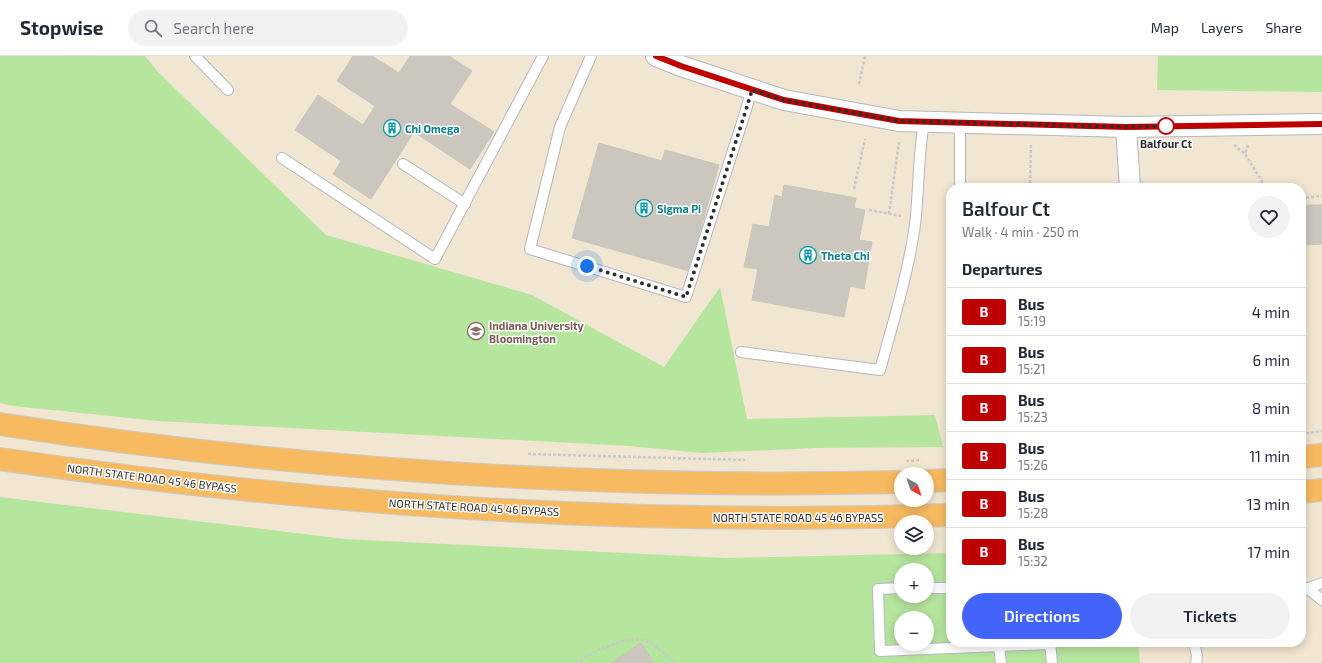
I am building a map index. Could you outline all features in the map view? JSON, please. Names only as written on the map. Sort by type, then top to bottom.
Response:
[{"type":"highway","points":[[0,424],[232,454],[420,470],[635,481],[790,483],[894,472]]},
{"type":"highway","points":[[1306,457],[1322,455]]},
{"type":"highway","name":"NORTH STATE ROAD 45 46 BYPASS","points":[[0,459],[156,480],[281,494],[509,510],[721,517],[946,515]]},
{"type":"highway","points":[[934,473],[946,478]]},
{"type":"highway","points":[[1306,492],[1322,490]]},
{"type":"street","points":[[656,56],[681,66],[784,100],[899,121],[1126,127],[1322,124]]},
{"type":"street","points":[[1126,127],[1130,183]]},
{"type":"lane","points":[[195,56],[228,90]]},
{"type":"lane","points":[[282,158],[435,259],[543,56]]},
{"type":"lane","points":[[591,56],[560,127],[530,249],[686,297],[752,90]]},
{"type":"lane","points":[[740,352],[880,370],[898,304],[912,241],[915,219],[920,143],[924,122]]},
{"type":"lane","points":[[960,123],[960,183]]},
{"type":"lane","points":[[403,164],[465,204]]},
{"type":"lane","points":[[1306,588],[1322,583]]},
{"type":"lane","points":[[894,588],[878,589],[880,651],[975,647]]},
{"type":"lane","points":[[934,588],[946,588]]},
{"type":"lane","points":[[1306,590],[1322,600]]},
{"type":"lane","points":[[999,647],[1001,663]]},
{"type":"lane","points":[[1050,647],[1052,663]]},
{"type":"lane","points":[[1195,647],[1197,656],[1196,663]]},
{"type":"path","points":[[859,84],[865,56]]},
{"type":"path","points":[[854,189],[865,139]]},
{"type":"path","points":[[1250,139],[1245,154],[1263,183]]},
{"type":"path","points":[[889,214],[899,142]]},
{"type":"path","points":[[1030,183],[1032,142]]},
{"type":"path","points":[[1306,198],[1322,196]]},
{"type":"path","points":[[869,210],[915,219]]},
{"type":"path","points":[[1306,433],[1322,431]]},
{"type":"path","points":[[522,454],[751,460]]},
{"type":"path","points":[[576,663],[588,655],[629,639],[646,641],[676,663]]},
{"type":"shaded area","name":"Indiana University Bloomington","points":[[0,56],[1322,56],[1322,663],[0,663]]},
{"type":"green space","points":[[0,56],[145,56],[158,72],[326,235],[532,295],[664,367],[720,287],[747,419],[935,415],[943,447],[816,448],[703,453],[629,446],[158,421],[14,406],[0,403]]},
{"type":"green space","points":[[1158,56],[1322,56],[1322,92],[1157,90]]},
{"type":"green space","points":[[0,497],[345,539],[726,558],[894,554],[934,555],[934,553],[946,553],[946,647],[1138,647],[1140,663],[0,663]]},
{"type":"building","name":"Chi Omega","points":[[353,56],[372,56],[399,73],[410,56],[449,56],[472,71],[450,104],[494,132],[470,169],[414,132],[371,199],[333,174],[341,161],[295,130],[318,95],[363,125],[375,106],[337,81]]},
{"type":"building","name":"Sigma Pi","points":[[599,143],[662,161],[665,150],[719,165],[689,271],[572,238]]},
{"type":"building","name":"Theta Chi","points":[[784,185],[856,198],[854,208],[865,210],[859,240],[872,242],[864,289],[850,286],[844,317],[752,300],[758,269],[744,267],[753,224],[769,227],[775,195],[782,197]]},
{"type":"building","points":[[1306,205],[1322,205],[1322,244],[1306,245]]},
{"type":"building","points":[[641,643],[654,663],[611,663]]},
{"type":"bus line","name":"B","points":[[656,56],[681,66],[784,100],[899,121],[1126,127],[1322,124]]},
{"type":"place","name":"Balfour Ct","points":[[1166,126]]},
{"type":"place","name":"Chi Omega","points":[[392,128]]},
{"type":"place","name":"Sigma Pi","points":[[644,208]]},
{"type":"place","name":"Theta Chi","points":[[808,255]]},
{"type":"place","name":"Indiana University Bloomington","points":[[476,331]]},
{"type":"route","points":[[587,266],[686,297],[752,90],[784,100],[899,121],[1126,127],[1171,126],[1166,126]]}]
